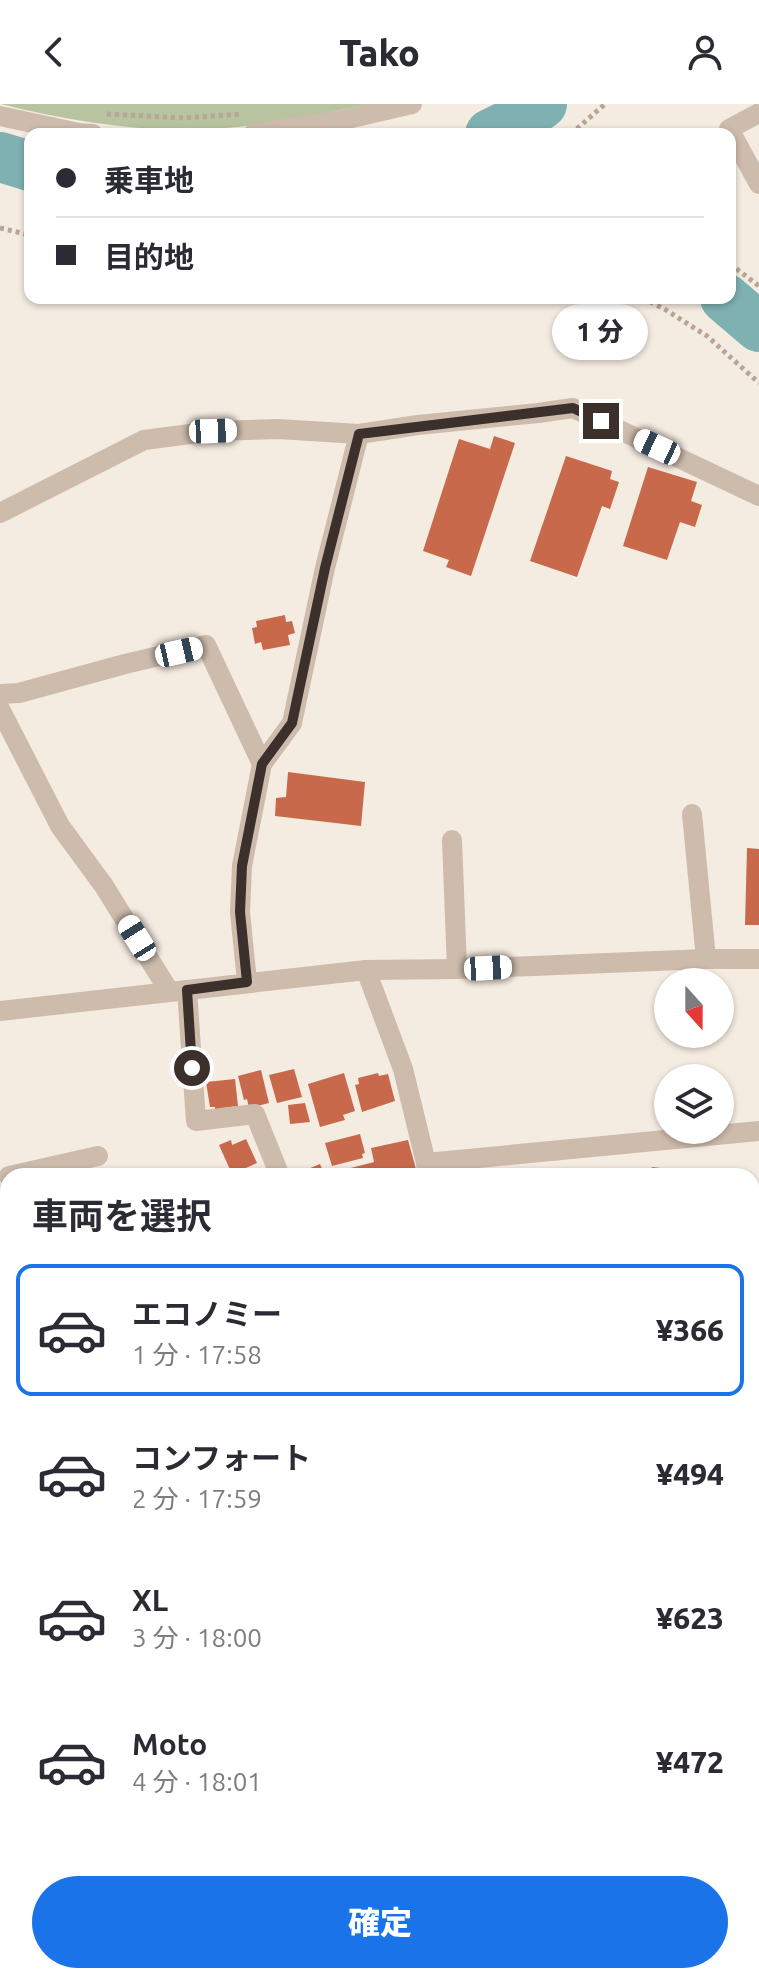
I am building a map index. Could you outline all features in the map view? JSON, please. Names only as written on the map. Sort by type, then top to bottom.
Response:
[{"type":"street","points":[[292,128],[412,104]]},
{"type":"street","points":[[732,128],[759,113]]},
{"type":"street","points":[[0,116],[56,128]]},
{"type":"street","points":[[736,149],[759,184]]},
{"type":"street","points":[[1,506],[144,440],[213,431],[278,429],[359,434],[573,408],[759,496]]},
{"type":"street","points":[[247,982],[240,912],[242,866],[262,764],[292,723],[325,568],[359,434]]},
{"type":"street","points":[[0,694],[19,693],[206,645],[262,764]]},
{"type":"street","points":[[0,709],[60,826],[178,990],[196,1121],[255,1114],[277,1168]]},
{"type":"street","points":[[692,814],[706,959]]},
{"type":"street","points":[[452,840],[457,969]]},
{"type":"street","points":[[0,1011],[366,970],[759,959]]},
{"type":"street","points":[[366,970],[403,1069],[427,1168]]},
{"type":"street","points":[[444,1168],[759,1131]]},
{"type":"street","points":[[44,1168],[98,1156]]},
{"type":"path","points":[[578,128],[605,104]]},
{"type":"path","points":[[95,112],[184,118],[255,113]]},
{"type":"path","points":[[0,228],[24,234]]},
{"type":"path","points":[[736,269],[759,286]]},
{"type":"path","points":[[654,304],[707,336],[759,383]]},
{"type":"green space","points":[[1,104],[370,104],[300,118],[218,128],[136,128]]},
{"type":"building","points":[[494,436],[515,443],[471,576],[446,567],[449,560],[423,551],[459,439],[490,449]]},
{"type":"building","points":[[566,456],[612,471],[610,479],[619,482],[610,509],[602,506],[577,577],[530,561]]},
{"type":"building","points":[[648,467],[697,482],[691,501],[702,505],[695,527],[680,522],[667,560],[623,546]]},
{"type":"building","points":[[285,615],[286,622],[292,621],[295,633],[288,635],[290,645],[263,650],[261,642],[255,644],[252,628],[257,627],[256,621]]},
{"type":"building","points":[[288,772],[365,782],[361,826],[275,816],[276,798],[286,797]]},
{"type":"building","points":[[747,848],[759,849],[759,925],[745,925]]},
{"type":"building","points":[[294,1069],[302,1097],[277,1103],[269,1075]]},
{"type":"building","points":[[261,1070],[269,1103],[249,1108],[238,1076]]},
{"type":"building","points":[[344,1073],[355,1111],[343,1115],[345,1120],[320,1127],[308,1084]]},
{"type":"building","points":[[378,1073],[379,1076],[388,1074],[395,1101],[362,1112],[355,1085],[359,1084],[358,1078]]},
{"type":"building","points":[[235,1079],[238,1106],[215,1111],[215,1107],[210,1107],[206,1082]]},
{"type":"building","points":[[305,1103],[310,1122],[290,1124],[288,1105]]},
{"type":"building","points":[[360,1134],[365,1153],[362,1154],[363,1158],[332,1166],[325,1143]]},
{"type":"building","points":[[246,1139],[257,1163],[246,1168],[229,1168],[219,1145],[231,1140],[232,1145]]},
{"type":"building","points":[[408,1140],[416,1168],[351,1168],[374,1162],[371,1148]]},
{"type":"waterway","points":[[502,128],[542,104]]},
{"type":"waterway","points":[[0,157],[24,164]]},
{"type":"waterway","points":[[732,304],[759,327]]},
{"type":"route","points":[[192,1068],[187,990],[247,982],[240,912],[242,866],[262,764],[292,723],[325,568],[359,434],[573,408],[601,421]]}]
